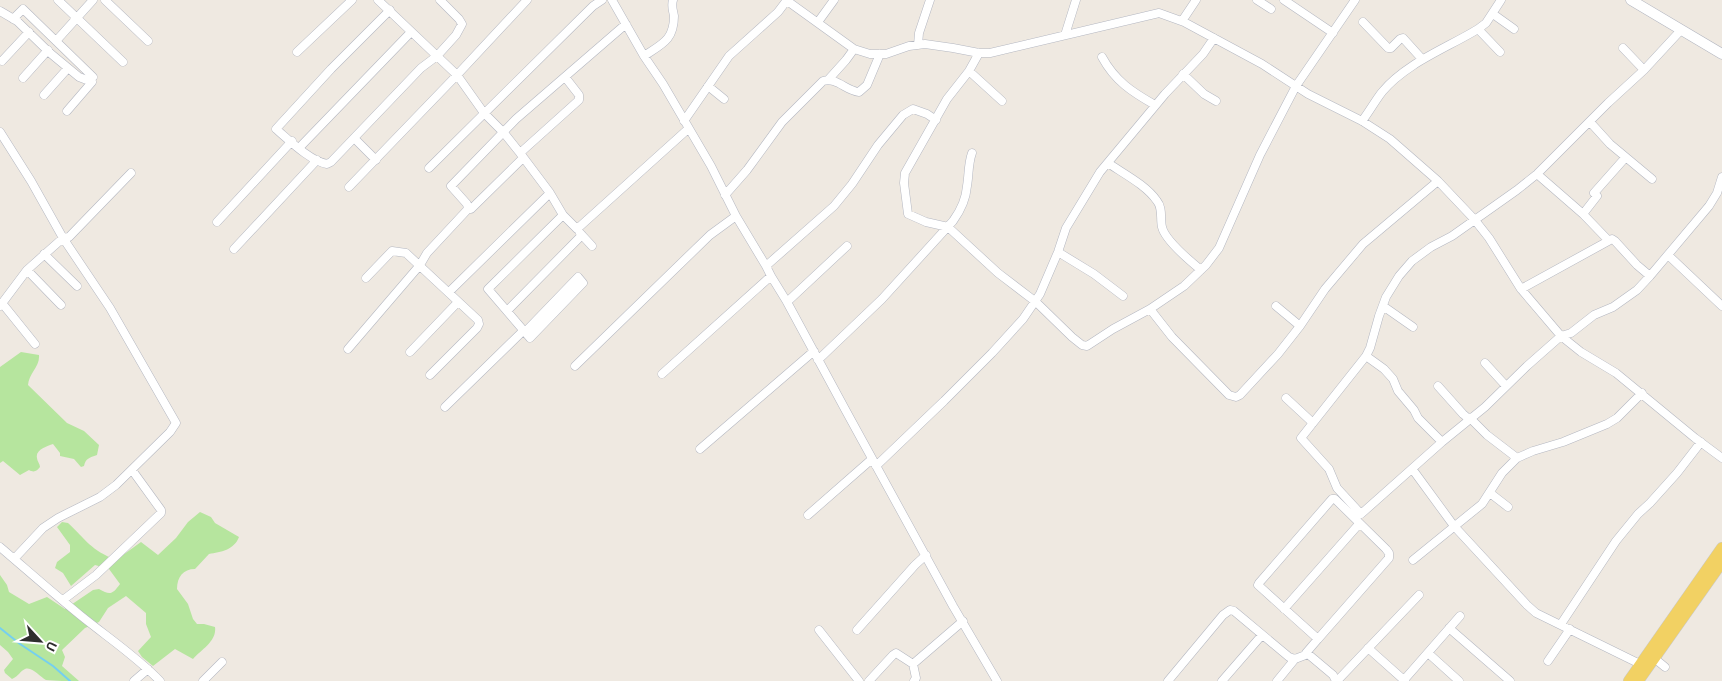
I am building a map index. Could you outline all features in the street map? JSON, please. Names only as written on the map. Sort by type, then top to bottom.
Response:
[{"type":"main road","points":[[1631,0],[1722,54]]},
{"type":"main road","points":[[1642,680],[1654,653],[1722,548]]},
{"type":"main road","points":[[1629,681],[1640,664],[1654,653],[1722,562]]},
{"type":"street","points":[[58,0],[123,62]]},
{"type":"street","points":[[56,41],[93,0]]},
{"type":"street","points":[[105,0],[148,41]]},
{"type":"street","points":[[297,52],[352,0]]},
{"type":"street","points":[[378,0],[457,75],[484,113],[504,133],[550,192],[563,215],[592,246]]},
{"type":"street","points":[[390,10],[276,128],[299,148],[317,160],[327,164],[456,35],[462,24],[440,0]]},
{"type":"street","points":[[350,187],[527,0]]},
{"type":"street","points":[[429,168],[593,6],[602,0]]},
{"type":"street","points":[[612,0],[644,56],[663,84],[736,216],[787,302],[926,556],[997,681]]},
{"type":"street","points":[[644,56],[668,40],[672,33],[674,25],[673,0]]},
{"type":"street","points":[[684,121],[729,56],[778,12],[787,0],[854,49],[870,54],[886,54],[909,46],[925,44],[979,53],[998,52],[1159,12],[1182,21],[1262,64],[1308,94],[1362,121],[1390,139],[1438,181],[1474,219],[1521,290],[1561,336],[1581,352],[1616,373],[1722,458]]},
{"type":"street","points":[[818,22],[834,0]]},
{"type":"street","points":[[918,45],[919,33],[930,0]]},
{"type":"street","points":[[1065,36],[1076,0]]},
{"type":"street","points":[[1182,21],[1196,0]]},
{"type":"street","points":[[1257,0],[1271,8]]},
{"type":"street","points":[[1284,0],[1334,33]]},
{"type":"street","points":[[979,53],[969,71],[947,99],[905,173],[904,183],[908,214],[948,227],[998,273],[1036,302],[1083,346],[1087,346],[1113,329],[1150,310],[1184,286],[1201,270],[1219,248],[1260,155],[1296,86],[1355,0]]},
{"type":"street","points":[[1362,121],[1387,87],[1422,59],[1486,23],[1501,0]]},
{"type":"street","points":[[13,19],[23,9],[93,77]]},
{"type":"street","points":[[0,11],[29,32],[79,77],[92,82],[67,111]]},
{"type":"street","points":[[1493,14],[1514,29]]},
{"type":"street","points":[[1362,22],[1388,48],[1391,48],[1400,39],[1404,38],[1422,59]]},
{"type":"street","points":[[468,209],[467,204],[451,186],[476,158],[504,133],[522,112],[626,24]]},
{"type":"street","points":[[1478,28],[1500,52]]},
{"type":"street","points":[[1681,30],[1644,70],[1537,174],[1518,190],[1452,236],[1412,260],[1392,287],[1383,306],[1366,356],[1301,438],[1329,469],[1337,488],[1361,514],[1413,470],[1561,336],[1571,334],[1594,315],[1612,307],[1637,290],[1719,195],[1722,177]]},
{"type":"street","points":[[2,61],[29,32]]},
{"type":"street","points":[[299,148],[411,32]]},
{"type":"street","points":[[808,515],[913,432],[992,354],[1036,302],[1058,252],[1066,228],[1100,172],[1155,106],[1203,54],[1214,38]]},
{"type":"street","points":[[1623,48],[1644,70]]},
{"type":"street","points":[[828,80],[854,49]]},
{"type":"street","points":[[23,78],[48,50]]},
{"type":"street","points":[[725,195],[747,170],[782,122],[823,81],[836,82],[852,91],[859,92],[867,85],[880,54]]},
{"type":"street","points":[[1102,57],[1116,78],[1155,106]]},
{"type":"street","points":[[44,95],[68,68]]},
{"type":"street","points":[[969,71],[1002,101]]},
{"type":"street","points":[[1183,74],[1204,94],[1216,101]]},
{"type":"street","points":[[348,349],[420,265],[427,253],[468,209],[473,208],[579,100],[579,94],[565,77]]},
{"type":"street","points":[[708,86],[724,99]]},
{"type":"street","points":[[766,266],[834,206],[852,184],[878,145],[903,115],[913,109],[927,114],[936,120]]},
{"type":"street","points":[[1590,122],[1610,144],[1652,180]]},
{"type":"street","points":[[507,311],[579,232],[688,129]]},
{"type":"street","points":[[0,132],[63,238],[110,308],[176,421],[170,432],[132,470],[100,497],[58,518],[43,528],[14,559]]},
{"type":"street","points":[[354,138],[376,160]]},
{"type":"street","points":[[217,222],[292,141]]},
{"type":"street","points":[[818,360],[882,299],[957,215],[968,186],[969,162],[972,153]]},
{"type":"street","points":[[1582,214],[1597,196],[1594,193],[1626,158]]},
{"type":"street","points":[[234,249],[317,160]]},
{"type":"street","points":[[1108,163],[1145,189],[1159,202],[1164,232],[1187,258],[1201,270]]},
{"type":"street","points":[[35,344],[1,305],[27,270],[63,238],[69,237],[131,173]]},
{"type":"street","points":[[1537,174],[1608,240]]},
{"type":"street","points":[[1150,310],[1192,359],[1229,395],[1240,395],[1278,354],[1325,289],[1363,244],[1438,181]]},
{"type":"street","points":[[449,292],[550,192]]},
{"type":"street","points":[[445,408],[524,331],[578,277],[583,283],[530,338],[524,331],[507,311],[488,289],[563,215]]},
{"type":"street","points":[[575,366],[710,235],[736,216]]},
{"type":"street","points":[[1521,290],[1608,240],[1615,240],[1637,265],[1650,276]]},
{"type":"street","points":[[787,302],[847,246]]},
{"type":"street","points":[[366,278],[392,251],[406,253],[478,320],[478,326],[430,374]]},
{"type":"street","points":[[1058,252],[1094,274],[1123,296]]},
{"type":"street","points":[[44,254],[77,286]]},
{"type":"street","points":[[1668,255],[1722,306]]},
{"type":"street","points":[[27,270],[60,305]]},
{"type":"street","points":[[662,374],[771,276]]},
{"type":"street","points":[[410,352],[458,302]]},
{"type":"street","points":[[1276,306],[1300,326]]},
{"type":"street","points":[[1383,306],[1413,328]]},
{"type":"street","points":[[700,448],[814,351]]},
{"type":"street","points":[[1366,356],[1384,369],[1393,379],[1398,392],[1414,410],[1418,418],[1442,442]]},
{"type":"street","points":[[1485,364],[1506,386]]},
{"type":"street","points":[[1438,386],[1463,414],[1517,458]]},
{"type":"street","points":[[1413,560],[1482,504],[1502,472],[1517,458],[1607,424],[1617,418],[1642,393]]},
{"type":"street","points":[[1286,398],[1314,423]]},
{"type":"street","points":[[1561,624],[1616,541],[1638,514],[1677,473],[1701,442]]},
{"type":"street","points":[[63,600],[96,575],[161,513],[161,510],[132,470]]},
{"type":"street","points":[[1413,470],[1454,526],[1536,613],[1570,628],[1640,664]]},
{"type":"street","points":[[1490,493],[1508,506]]},
{"type":"street","points":[[1277,681],[1295,658],[1306,653],[1388,558],[1389,553],[1386,549],[1335,499],[1332,499],[1258,585],[1318,639]]},
{"type":"street","points":[[1284,609],[1359,524]]},
{"type":"street","points":[[0,547],[30,574],[148,668],[160,681]]},
{"type":"street","points":[[856,630],[915,565],[926,556]]},
{"type":"street","points":[[1306,653],[1333,675],[1336,681],[1418,595]]},
{"type":"street","points":[[1168,681],[1230,610],[1234,611],[1288,656],[1295,658]]},
{"type":"street","points":[[1368,648],[1404,681],[1460,616]]},
{"type":"street","points":[[913,664],[963,621]]},
{"type":"street","points":[[1449,628],[1510,681]]},
{"type":"street","points":[[1548,661],[1570,628]]},
{"type":"street","points":[[819,630],[859,681]]},
{"type":"street","points":[[1222,681],[1262,634]]},
{"type":"street","points":[[869,681],[895,653],[913,664],[916,678],[914,681]]},
{"type":"street","points":[[1428,653],[1459,681]]},
{"type":"street","points":[[1654,653],[1665,667]]},
{"type":"street","points":[[203,681],[222,662]]},
{"type":"street","points":[[134,681],[148,668]]},
{"type":"green space","points":[[21,352],[39,355],[38,363],[28,385],[67,423],[84,431],[99,445],[97,455],[88,459],[84,466],[81,467],[74,459],[60,456],[60,453],[53,444],[38,453],[37,459],[40,467],[38,470],[29,470],[20,475],[3,461],[0,463],[0,367]]},
{"type":"green space","points":[[200,512],[211,517],[215,523],[239,537],[230,548],[209,554],[195,569],[184,572],[178,581],[177,589],[188,604],[193,619],[197,624],[215,627],[214,636],[211,641],[193,659],[175,649],[153,666],[142,657],[138,651],[151,637],[146,624],[146,613],[126,596],[108,608],[99,622],[85,628],[62,650],[65,657],[62,666],[79,681],[46,680],[28,668],[12,679],[5,673],[4,670],[13,659],[0,645],[0,575],[7,585],[9,592],[29,604],[47,597],[65,609],[93,590],[99,589],[111,593],[120,584],[109,569],[95,565],[71,586],[63,573],[55,568],[57,562],[70,552],[70,545],[57,527],[62,522],[68,523],[95,548],[116,560],[141,542],[158,555],[176,538],[188,522]]},
{"type":"waterway","points":[[0,628],[53,666],[70,681]]}]
